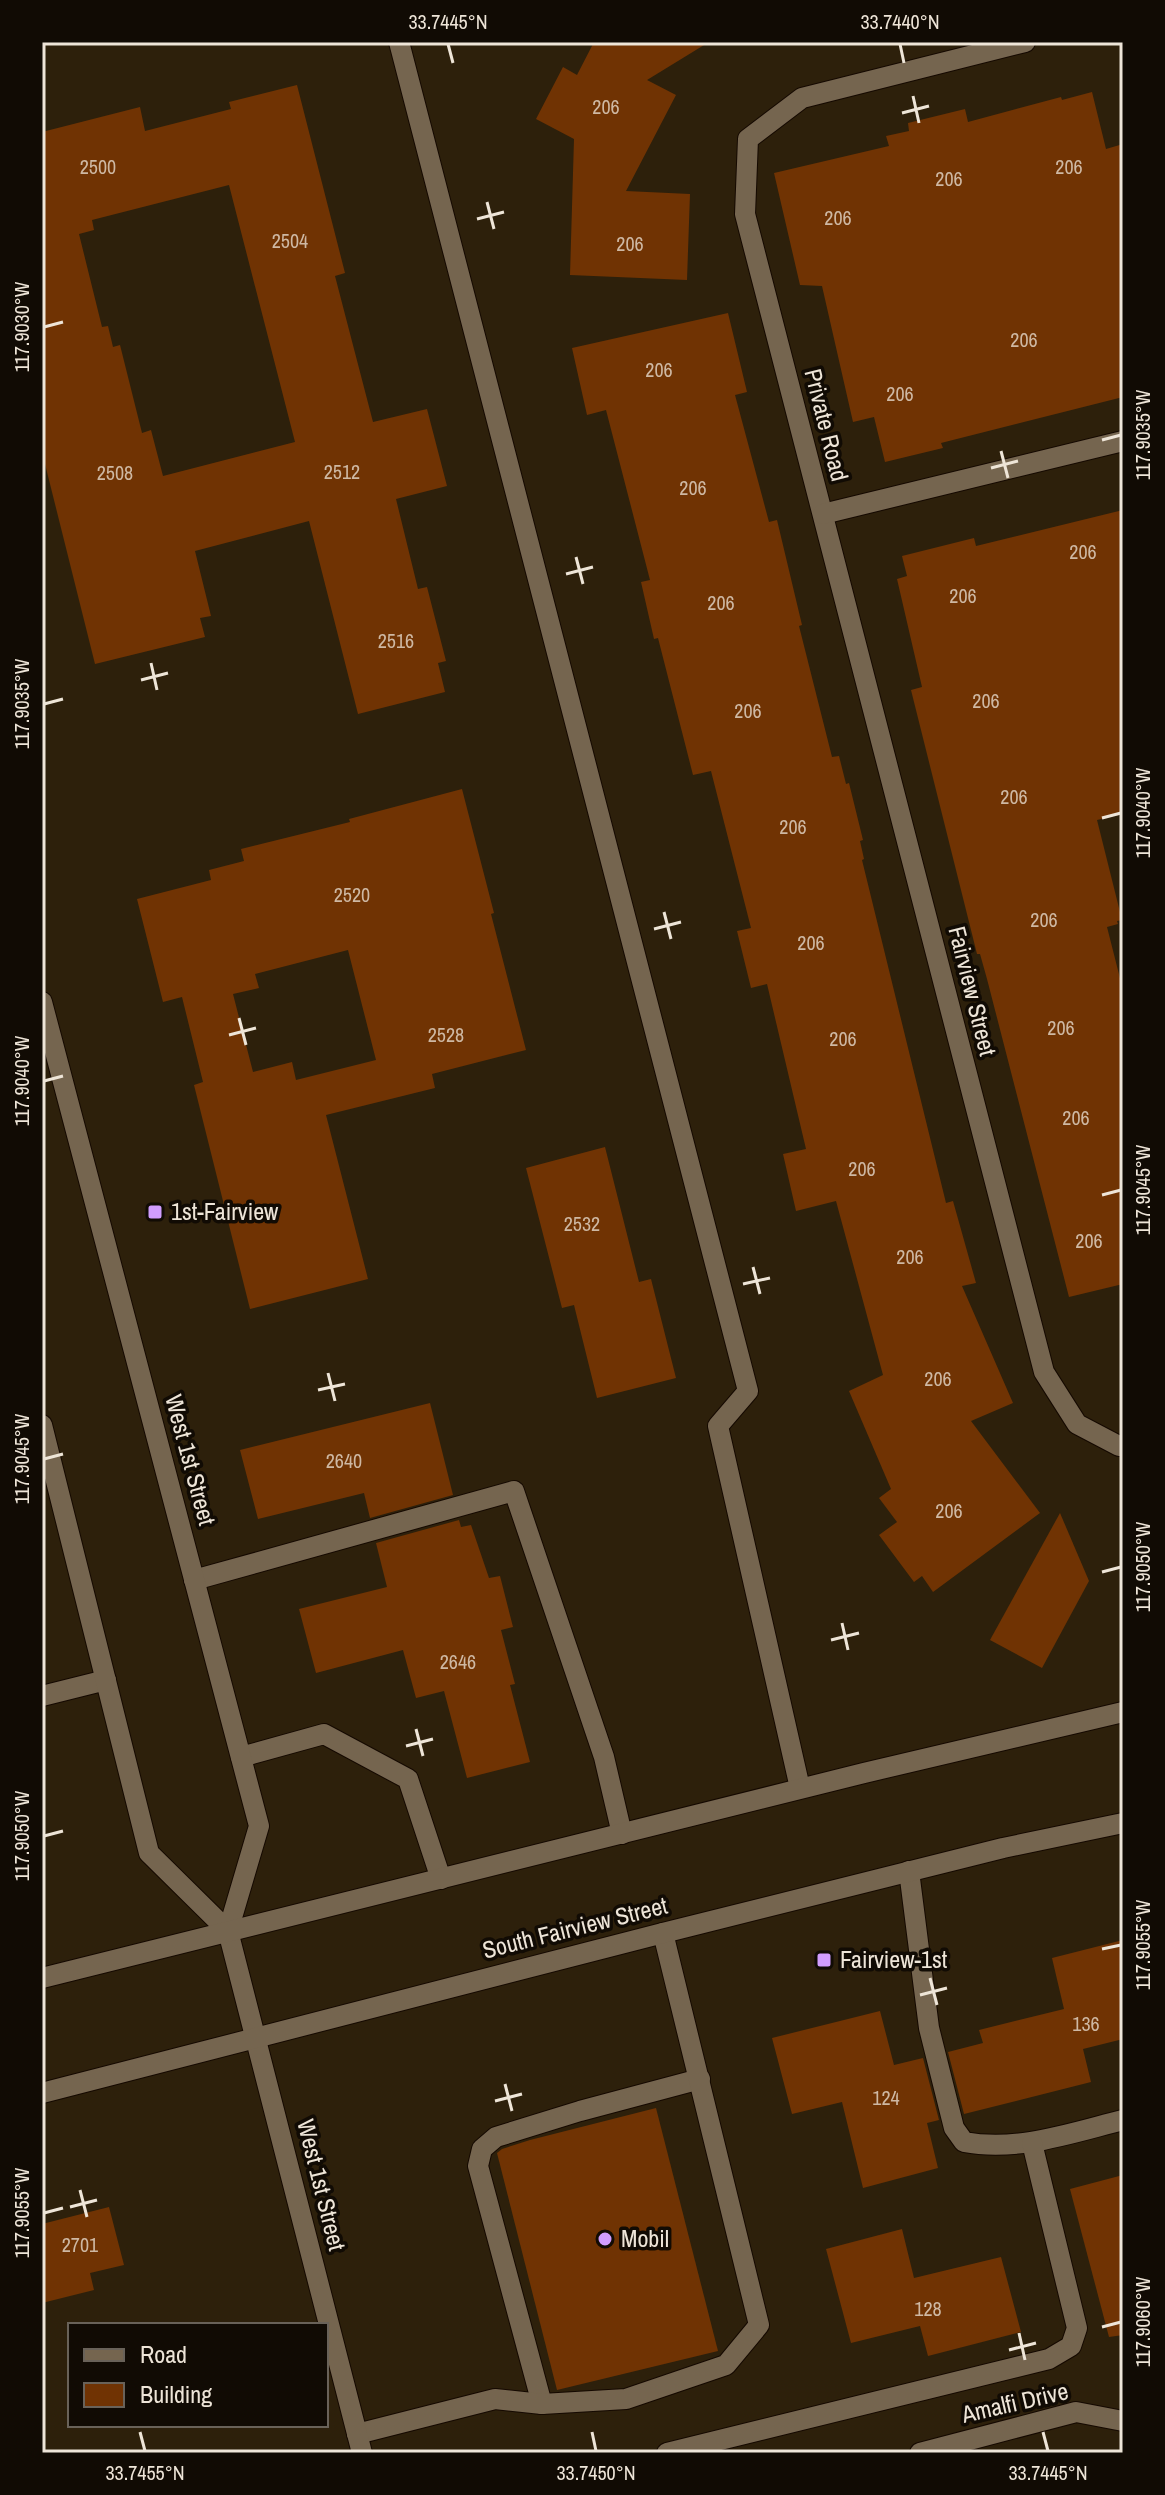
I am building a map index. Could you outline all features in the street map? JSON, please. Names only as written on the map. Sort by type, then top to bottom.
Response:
[{"type":"main road","points":[[399,42],[748,1391],[718,1426],[800,1788]]},
{"type":"main road","name":"Private Road","points":[[1025,42],[802,98],[748,139],[745,214],[823,514],[1123,441]]},
{"type":"main road","name":"Fairview Street","points":[[823,514],[1044,1372],[1077,1424],[1119,1446],[1123,1445]]},
{"type":"main road","name":"West 1st Street","points":[[42,1002],[259,1826],[228,1931],[360,2443]]},
{"type":"main road","points":[[42,1425],[149,1853],[228,1931]]},
{"type":"main road","points":[[194,1580],[514,1491],[604,1757],[622,1834]]},
{"type":"main road","points":[[42,1696],[106,1680]]},
{"type":"main road","points":[[42,1978],[800,1788],[1123,1712]]},
{"type":"main road","points":[[241,1757],[324,1734],[408,1779],[441,1879]]},
{"type":"main road","name":"South Fairview Street","points":[[42,2093],[909,1871],[1123,1823]]},
{"type":"main road","points":[[909,1871],[929,2028],[954,2128],[964,2142],[979,2145],[1032,2143],[1123,2120]]},
{"type":"main road","points":[[360,2443],[495,2399],[542,2404],[626,2399],[726,2365],[759,2325],[663,1933]]},
{"type":"main road","points":[[542,2404],[478,2166],[482,2149],[496,2137],[700,2079]]},
{"type":"main road","points":[[667,2453],[1049,2359],[1071,2346],[1077,2328],[1032,2143]]},
{"type":"main road","name":"Amalfi Drive","points":[[920,2453],[1076,2412],[1123,2421]]},
{"type":"building","points":[[594,42],[709,42],[647,80],[676,95],[626,191],[690,194],[687,280],[570,275],[574,139],[536,119],[563,67],[577,75]]},
{"type":"building","points":[[297,85],[345,273],[335,276],[373,422],[427,409],[447,486],[396,499],[418,589],[427,587],[446,661],[438,663],[445,692],[358,714],[309,521],[195,551],[211,616],[200,618],[205,637],[95,664],[42,452],[42,132],[140,107],[145,131],[231,109],[229,102]],"holes":[[[229,185],[295,442],[163,476],[151,430],[142,433],[120,345],[113,347],[108,326],[102,327],[79,234],[94,230],[92,220]]]},
{"type":"building","points":[[1092,92],[1106,149],[1123,144],[1123,397],[941,443],[943,448],[885,462],[874,417],[853,422],[822,286],[800,285],[774,173],[889,146],[886,136],[909,131],[908,123],[965,109],[968,122],[1061,97],[1062,100]]},
{"type":"building","points":[[728,313],[747,392],[735,395],[769,522],[777,520],[802,625],[799,626],[832,757],[839,756],[846,784],[849,783],[863,840],[860,841],[862,860],[946,1203],[953,1201],[976,1283],[962,1286],[1013,1403],[971,1421],[1040,1513],[933,1592],[922,1576],[914,1582],[879,1535],[897,1522],[879,1498],[891,1489],[849,1391],[883,1375],[836,1201],[796,1211],[783,1154],[806,1149],[767,984],[751,988],[737,931],[751,928],[711,771],[693,775],[658,638],[654,639],[641,582],[650,580],[606,410],[587,415],[572,348]]},
{"type":"building","points":[[1123,510],[1123,814],[1097,820],[1122,920],[1107,927],[1123,990],[1123,1284],[1069,1297],[987,979],[980,954],[977,954],[911,690],[922,687],[897,579],[907,576],[902,556],[974,538],[976,546]]},
{"type":"building","points":[[462,789],[526,1050],[432,1074],[435,1088],[326,1115],[368,1279],[250,1309],[194,1085],[203,1082],[182,997],[163,1002],[137,899],[211,880],[209,870],[244,861],[241,849],[350,822],[349,819]],"holes":[[[348,950],[376,1060],[296,1080],[292,1062],[253,1072],[233,994],[259,988],[255,974]]]},
{"type":"building","points":[[605,1147],[639,1282],[651,1279],[676,1378],[597,1398],[574,1305],[562,1308],[526,1168]]},
{"type":"building","points":[[430,1403],[453,1495],[370,1518],[364,1493],[258,1519],[240,1450]]},
{"type":"building","points":[[1060,1513],[1089,1581],[1042,1668],[990,1640]]},
{"type":"building","points":[[459,1520],[461,1527],[471,1525],[489,1578],[500,1576],[513,1627],[501,1630],[515,1684],[510,1685],[530,1762],[467,1778],[444,1691],[416,1698],[403,1650],[316,1673],[299,1609],[387,1587],[376,1543]]},
{"type":"building","points":[[1123,1940],[1123,2039],[1083,2049],[1091,2082],[964,2114],[948,2052],[983,2043],[979,2030],[1064,2009],[1052,1958]]},
{"type":"building","points":[[880,2011],[894,2065],[923,2058],[939,2120],[927,2123],[938,2168],[863,2188],[842,2102],[792,2114],[772,2038]]},
{"type":"building","points":[[656,2108],[718,2351],[557,2390],[497,2153],[530,2140]]},
{"type":"building","points":[[1123,2175],[1123,2335],[1109,2337],[1070,2189]]},
{"type":"building","points":[[109,2207],[124,2265],[90,2273],[94,2290],[42,2303],[42,2224]]},
{"type":"building","points":[[902,2229],[914,2278],[1001,2257],[1021,2332],[928,2356],[920,2326],[851,2343],[826,2249]]},
{"type":"place","name":"1st-Fairview","points":[[155,1212]]},
{"type":"place","name":"Fairview-1st","points":[[824,1960]]},
{"type":"place","name":"Mobil","points":[[605,2239]]}]
